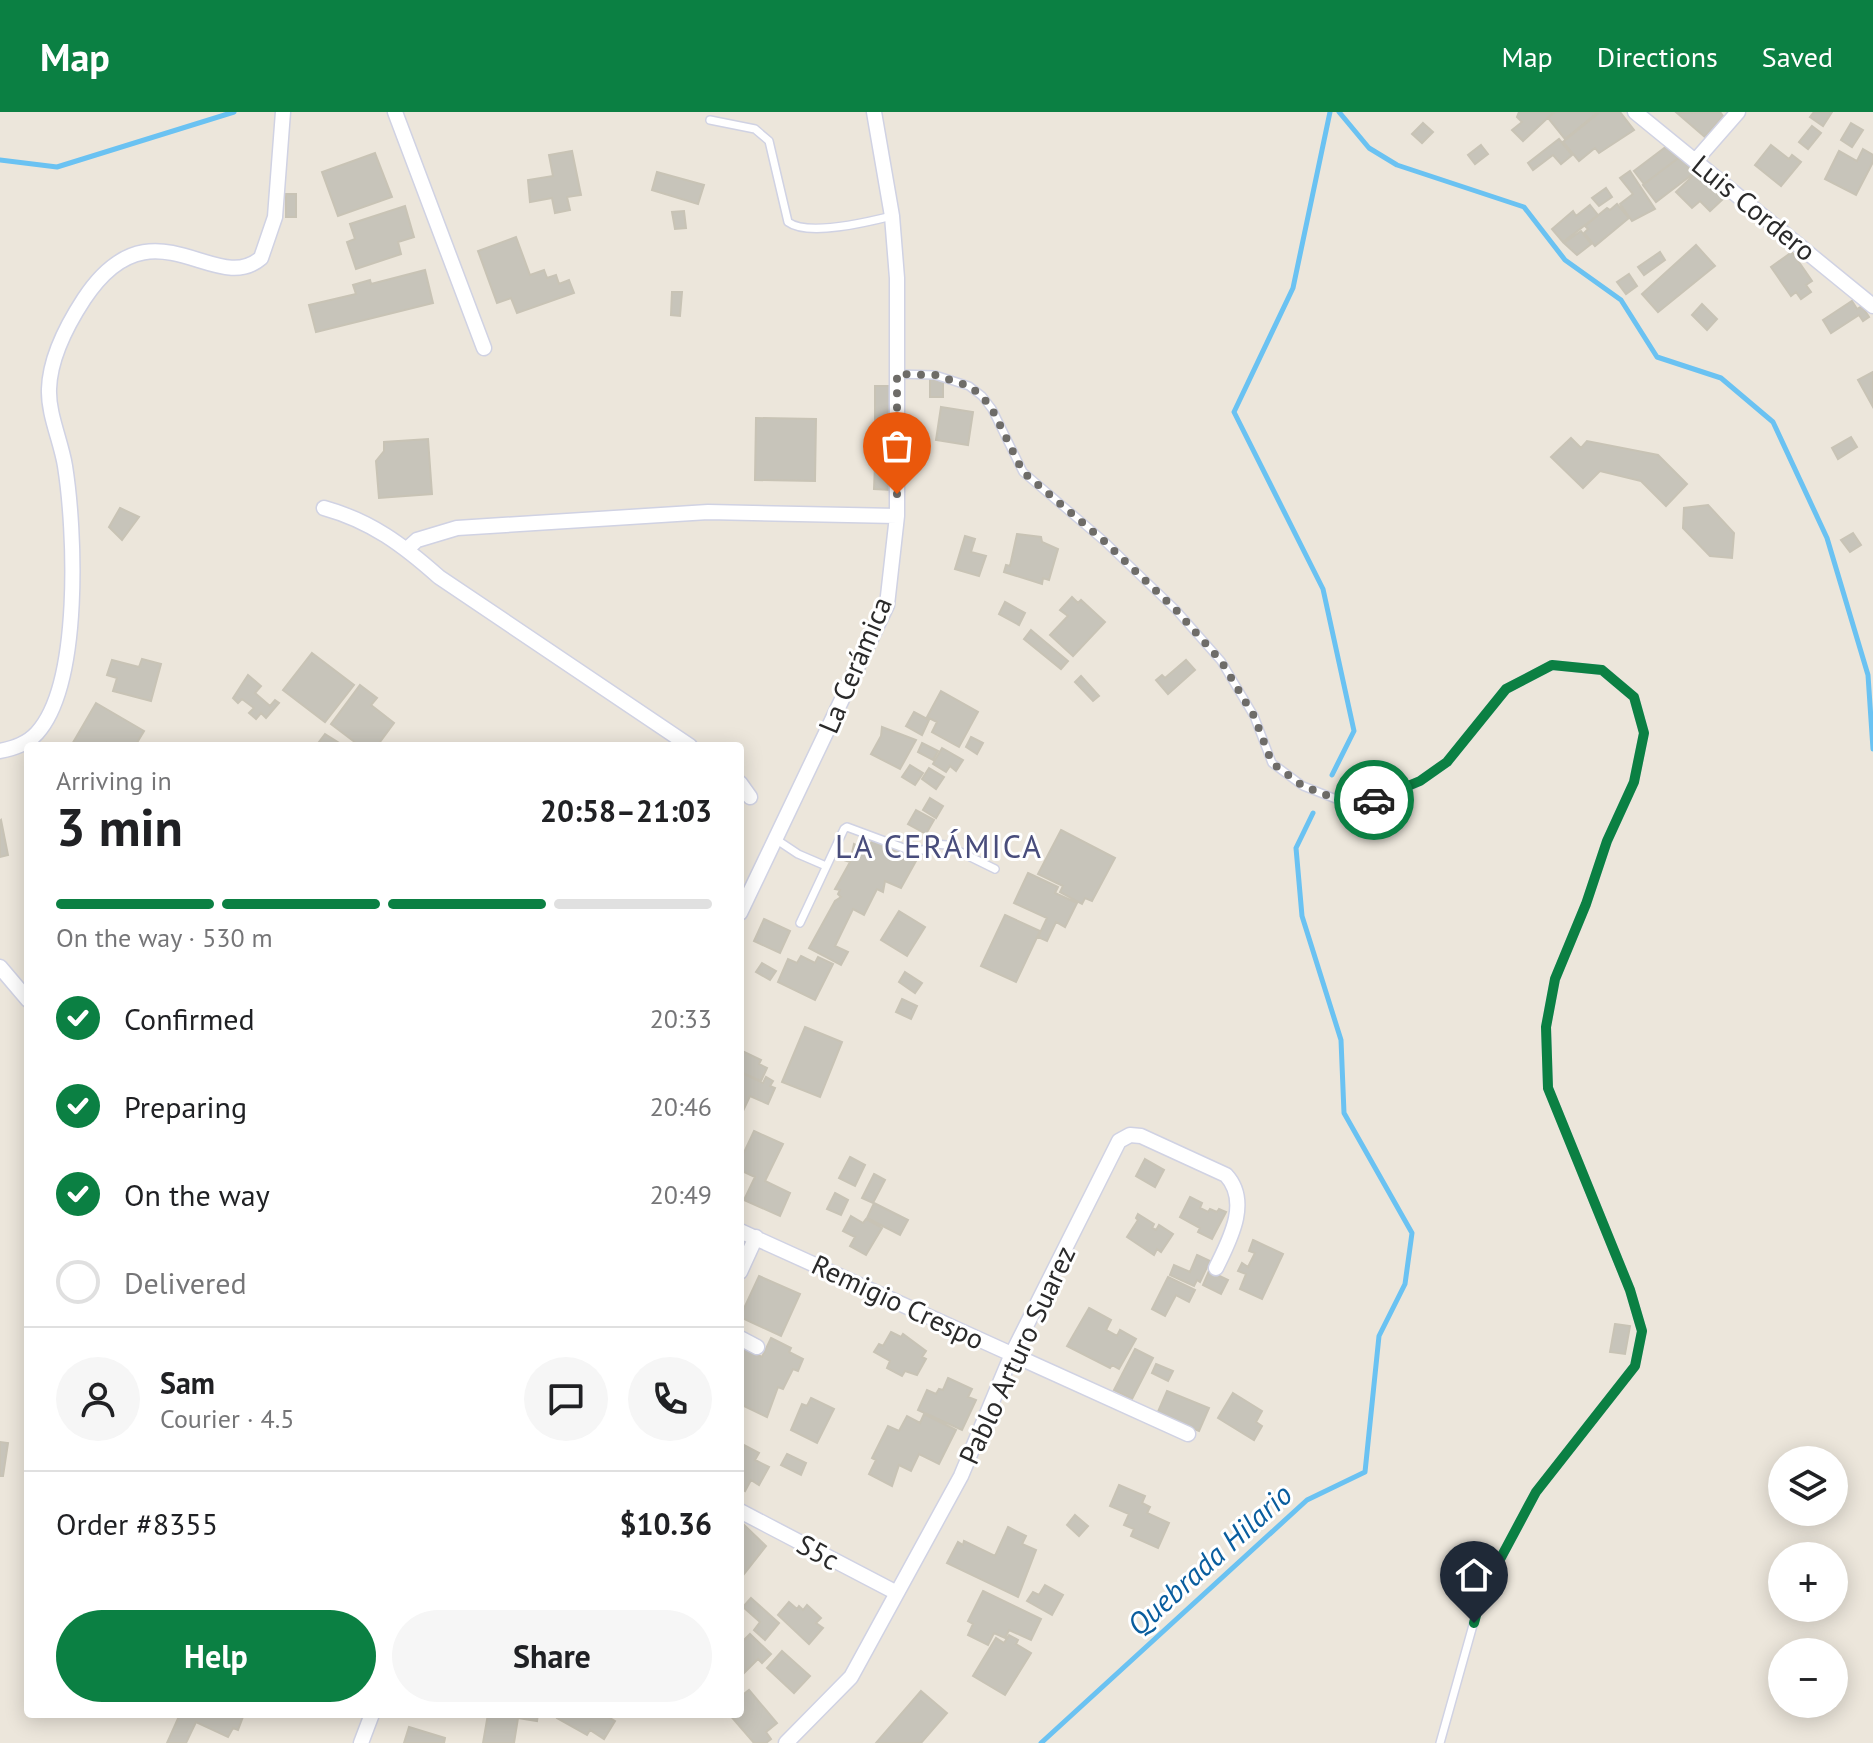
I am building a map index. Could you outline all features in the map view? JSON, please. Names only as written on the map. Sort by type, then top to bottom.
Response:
[{"type":"street","points":[[27,742],[39,731],[58,689],[66,659],[74,545],[65,465],[49,391],[54,355],[85,298],[131,254],[149,250],[165,251],[230,267],[244,267],[261,258],[275,217],[283,112]]},
{"type":"street","points":[[395,112],[484,348]]},
{"type":"street","name":"La Cerámica","points":[[744,905],[887,605],[897,516],[897,278],[892,216],[874,112]]},
{"type":"street","name":"Luis Cordero","points":[[1635,112],[1873,306]]},
{"type":"street","points":[[1696,160],[1738,112]]},
{"type":"street","points":[[324,508],[357,517],[407,549],[439,577],[684,742]]},
{"type":"street","points":[[407,549],[417,540],[457,528],[708,512],[897,516]]},
{"type":"street","points":[[0,751],[24,743]]},
{"type":"street","points":[[744,789],[750,797]]},
{"type":"street","points":[[0,967],[24,995]]},
{"type":"street","name":"Pablo Arturo Suarez","points":[[786,1743],[851,1677],[961,1476],[1012,1354],[1119,1141],[1130,1135],[1141,1136],[1226,1175],[1233,1182],[1238,1214],[1216,1268]]},
{"type":"street","name":"Remigio Crespo","points":[[744,1232],[1188,1434]]},
{"type":"street","points":[[744,1263],[756,1237]]},
{"type":"street","points":[[744,1340],[757,1347]]},
{"type":"street","name":"S5c","points":[[744,1513],[897,1593]]},
{"type":"street","points":[[361,1743],[370,1718]]},
{"type":"lane","points":[[710,120],[755,129],[769,141],[788,222],[794,227],[845,225],[892,216]]},
{"type":"lane","points":[[897,374],[935,375],[969,386],[982,396],[992,409],[1023,472],[1104,541],[1176,610],[1221,661],[1254,716],[1272,763],[1303,786],[1336,799],[1380,800],[1420,781],[1447,762],[1506,689],[1552,665],[1602,670],[1634,697],[1644,733],[1634,782],[1607,841],[1586,904],[1555,979],[1546,1027],[1548,1088],[1630,1290],[1642,1331],[1635,1366],[1536,1492],[1482,1593],[1440,1743]]},
{"type":"lane","points":[[800,923],[847,827],[909,850],[946,845],[995,869]]},
{"type":"lane","points":[[777,840],[798,854],[826,866]]},
{"type":"building","points":[[1519,112],[1554,112],[1523,141],[1512,130],[1522,122],[1517,117]]},
{"type":"building","points":[[1555,112],[1598,112],[1565,139],[1548,118]]},
{"type":"building","points":[[1600,112],[1620,112],[1634,130],[1599,153],[1595,148],[1579,161],[1563,142]]},
{"type":"building","points":[[1720,112],[1723,116],[1705,137],[1677,113]]},
{"type":"building","points":[[1814,112],[1832,112],[1823,126],[1810,117]]},
{"type":"building","points":[[1423,123],[1433,132],[1422,143],[1412,134]]},
{"type":"building","points":[[1851,123],[1863,130],[1852,147],[1841,140]]},
{"type":"building","points":[[1812,126],[1821,133],[1808,149],[1799,142]]},
{"type":"building","points":[[1559,139],[1572,155],[1561,164],[1553,155],[1533,170],[1528,163]]},
{"type":"building","points":[[1671,143],[1681,156],[1644,184],[1634,171]]},
{"type":"building","points":[[1481,145],[1488,154],[1475,164],[1468,155]]},
{"type":"building","points":[[1771,145],[1789,159],[1792,155],[1801,162],[1781,186],[1755,165]]},
{"type":"building","points":[[1863,149],[1873,155],[1873,162],[1856,195],[1825,179],[1839,151],[1857,161]]},
{"type":"building","points":[[572,151],[581,195],[567,197],[570,210],[555,213],[552,198],[530,202],[528,180],[553,176],[549,155]]},
{"type":"building","points":[[375,153],[392,197],[338,216],[322,172]]},
{"type":"building","points":[[1681,156],[1694,173],[1656,202],[1643,185]]},
{"type":"building","points":[[1630,171],[1655,209],[1632,221],[1620,204],[1633,194],[1620,178]]},
{"type":"building","points":[[657,172],[704,185],[698,204],[652,190]]},
{"type":"building","points":[[1697,172],[1723,199],[1710,211],[1700,201],[1692,208],[1676,192]]},
{"type":"building","points":[[1606,188],[1612,197],[1599,206],[1592,198]]},
{"type":"building","points":[[286,194],[296,194],[296,217],[286,217]]},
{"type":"building","points":[[1617,204],[1629,218],[1595,246],[1584,233],[1588,229],[1585,226]]},
{"type":"building","points":[[1590,205],[1598,215],[1563,242],[1552,229],[1573,211],[1576,216]]},
{"type":"building","points":[[405,206],[414,237],[398,242],[401,254],[356,269],[347,242],[355,239],[350,224]]},
{"type":"building","points":[[684,211],[686,228],[675,229],[672,212]]},
{"type":"building","points":[[1581,231],[1591,244],[1577,255],[1564,243]]},
{"type":"building","points":[[516,237],[530,275],[544,270],[547,278],[556,275],[559,284],[569,280],[574,293],[517,313],[511,298],[497,303],[478,251]]},
{"type":"building","points":[[1696,245],[1715,266],[1658,312],[1642,294]]},
{"type":"building","points":[[1660,252],[1665,260],[1644,275],[1638,267]]},
{"type":"building","points":[[1792,252],[1812,281],[1806,285],[1811,292],[1801,299],[1796,292],[1791,296],[1771,267]]},
{"type":"building","points":[[425,270],[433,303],[316,332],[309,305],[356,294],[353,285],[370,280],[371,284]]},
{"type":"building","points":[[1629,274],[1637,286],[1626,294],[1617,282]]},
{"type":"building","points":[[672,292],[682,292],[680,316],[671,315]]},
{"type":"building","points":[[1852,301],[1857,309],[1862,306],[1869,317],[1863,321],[1859,315],[1831,333],[1823,320]]},
{"type":"building","points":[[1702,304],[1717,319],[1707,330],[1692,315]]},
{"type":"building","points":[[1873,372],[1873,407],[1858,380]]},
{"type":"building","points":[[930,378],[943,378],[943,397],[930,397]]},
{"type":"building","points":[[875,386],[894,386],[893,434],[875,433]]},
{"type":"building","points":[[941,407],[973,412],[968,445],[936,440]]},
{"type":"building","points":[[756,418],[816,419],[815,481],[755,480]]},
{"type":"building","points":[[1851,437],[1857,447],[1838,459],[1832,448]]},
{"type":"building","points":[[1571,438],[1581,448],[1587,441],[1658,455],[1687,484],[1666,506],[1641,481],[1600,471],[1583,488],[1551,457]]},
{"type":"building","points":[[428,439],[432,494],[379,498],[376,461],[384,451],[384,442]]},
{"type":"building","points":[[876,440],[894,441],[892,490],[874,489]]},
{"type":"building","points":[[1708,505],[1734,533],[1732,558],[1710,556],[1683,528],[1684,508]]},
{"type":"building","points":[[120,508],[139,517],[122,540],[109,527]]},
{"type":"building","points":[[1853,533],[1861,545],[1850,552],[1841,540]]},
{"type":"building","points":[[1017,534],[1041,537],[1042,542],[1058,549],[1049,580],[1043,578],[1042,584],[1004,572],[1006,565],[1010,566]]},
{"type":"building","points":[[965,536],[975,539],[971,552],[986,556],[979,576],[955,569]]},
{"type":"building","points":[[1072,597],[1078,603],[1081,600],[1105,622],[1073,656],[1050,635],[1068,616],[1060,610]]},
{"type":"building","points":[[1005,602],[1025,613],[1019,625],[999,614]]},
{"type":"building","points":[[1031,630],[1068,661],[1061,669],[1024,639]]},
{"type":"building","points":[[312,653],[354,685],[325,722],[283,690]]},
{"type":"building","points":[[142,659],[161,664],[151,701],[113,691],[117,678],[107,675],[112,660],[139,667]]},
{"type":"building","points":[[1186,660],[1195,670],[1168,694],[1156,680],[1162,675],[1165,678]]},
{"type":"building","points":[[248,675],[261,686],[255,693],[270,706],[275,700],[279,703],[266,718],[261,713],[256,719],[249,713],[254,708],[242,699],[238,703],[233,698]]},
{"type":"building","points":[[1081,676],[1099,696],[1093,701],[1075,682]]},
{"type":"building","points":[[360,685],[377,698],[371,705],[394,723],[380,742],[355,742],[331,724]]},
{"type":"building","points":[[941,691],[978,712],[959,747],[932,732],[937,722],[927,717]]},
{"type":"building","points":[[96,703],[144,731],[137,742],[73,742]]},
{"type":"building","points":[[914,712],[929,720],[922,735],[906,726]]},
{"type":"building","points":[[882,727],[916,740],[900,769],[871,754],[881,736]]},
{"type":"building","points":[[325,734],[338,742],[319,742]]},
{"type":"building","points":[[971,737],[983,743],[977,754],[966,747]]},
{"type":"building","points":[[922,743],[938,751],[933,760],[918,752]]},
{"type":"building","points":[[942,748],[963,760],[956,771],[950,766],[946,772],[933,764]]},
{"type":"building","points":[[910,765],[923,773],[915,785],[902,777]]},
{"type":"building","points":[[929,768],[944,777],[936,789],[922,779]]},
{"type":"building","points":[[930,798],[943,806],[936,818],[923,810]]},
{"type":"building","points":[[916,810],[934,820],[926,834],[908,824]]},
{"type":"building","points":[[0,821],[8,855],[0,857]]},
{"type":"building","points":[[1061,830],[1115,858],[1092,901],[1085,898],[1082,904],[1060,892],[1063,886],[1038,874]]},
{"type":"building","points":[[873,839],[916,861],[901,888],[885,881],[883,892],[877,889],[864,915],[853,909],[835,946],[848,952],[841,965],[809,948],[835,901],[841,897],[838,894],[840,890],[835,889],[850,862],[844,860],[852,853],[854,844],[867,851]]},
{"type":"building","points":[[1028,873],[1058,887],[1055,893],[1077,903],[1065,927],[1056,922],[1047,941],[1038,937],[1047,918],[1014,903]]},
{"type":"building","points":[[899,911],[925,927],[907,956],[881,940]]},
{"type":"building","points":[[1005,915],[1040,931],[1016,982],[981,966]]},
{"type":"building","points":[[764,919],[790,931],[780,953],[754,941]]},
{"type":"building","points":[[801,956],[815,963],[818,957],[833,964],[815,1000],[778,982],[788,959],[797,963]]},
{"type":"building","points":[[762,963],[776,971],[770,980],[756,972]]},
{"type":"building","points":[[905,972],[922,983],[915,993],[899,982]]},
{"type":"building","points":[[902,999],[917,1006],[911,1019],[896,1012]]},
{"type":"building","points":[[805,1027],[842,1042],[820,1097],[782,1082]]},
{"type":"building","points":[[744,1052],[761,1060],[759,1064],[767,1068],[761,1081],[744,1074]]},
{"type":"building","points":[[744,1074],[763,1083],[766,1077],[773,1081],[770,1086],[775,1088],[768,1104],[750,1096],[744,1109]]},
{"type":"building","points":[[754,1131],[783,1144],[765,1181],[790,1193],[780,1216],[744,1200],[755,1177],[744,1172],[744,1152]]},
{"type":"building","points":[[850,1157],[865,1165],[855,1186],[839,1178]]},
{"type":"building","points":[[1145,1159],[1164,1170],[1155,1187],[1136,1176]]},
{"type":"building","points":[[874,1174],[885,1180],[873,1203],[862,1198]]},
{"type":"building","points":[[835,1193],[848,1200],[841,1215],[827,1209]]},
{"type":"building","points":[[1190,1197],[1202,1203],[1200,1208],[1208,1212],[1219,1209],[1226,1212],[1212,1239],[1180,1217]]},
{"type":"building","points":[[874,1203],[908,1220],[900,1235],[867,1218]]},
{"type":"building","points":[[1138,1214],[1154,1224],[1152,1228],[1156,1230],[1159,1225],[1173,1234],[1161,1252],[1157,1249],[1154,1255],[1127,1237],[1138,1220]]},
{"type":"building","points":[[851,1216],[863,1223],[866,1219],[882,1228],[866,1255],[850,1246],[855,1237],[843,1231]]},
{"type":"building","points":[[1253,1240],[1283,1254],[1262,1299],[1240,1289],[1246,1274],[1238,1271],[1242,1263],[1248,1267],[1255,1253],[1249,1251]]},
{"type":"building","points":[[1197,1255],[1210,1261],[1200,1282],[1197,1280],[1194,1286],[1170,1275],[1174,1265],[1190,1272]]},
{"type":"building","points":[[1209,1271],[1228,1280],[1221,1294],[1203,1285]]},
{"type":"building","points":[[759,1276],[800,1294],[781,1336],[744,1319],[744,1308]]},
{"type":"building","points":[[1168,1277],[1195,1290],[1189,1302],[1176,1295],[1165,1316],[1152,1309]]},
{"type":"building","points":[[1089,1308],[1111,1320],[1106,1330],[1117,1336],[1120,1330],[1136,1339],[1119,1369],[1112,1365],[1110,1368],[1067,1346]]},
{"type":"building","points":[[1615,1324],[1630,1326],[1625,1354],[1610,1352]]},
{"type":"building","points":[[891,1332],[901,1337],[903,1334],[926,1351],[922,1357],[926,1359],[917,1375],[905,1371],[902,1376],[887,1368],[890,1361],[874,1352],[879,1344],[883,1346]]},
{"type":"building","points":[[771,1338],[791,1348],[789,1352],[803,1359],[798,1371],[793,1369],[783,1389],[778,1387],[767,1417],[744,1406],[744,1348],[762,1357]]},
{"type":"building","points":[[1135,1349],[1153,1358],[1132,1399],[1114,1390]]},
{"type":"building","points":[[1156,1364],[1173,1371],[1168,1381],[1152,1373]]},
{"type":"building","points":[[948,1378],[972,1389],[968,1397],[976,1400],[962,1430],[918,1410],[927,1390],[936,1394],[939,1389],[943,1390]]},
{"type":"building","points":[[1167,1391],[1209,1408],[1199,1431],[1157,1414]]},
{"type":"building","points":[[1233,1393],[1262,1411],[1256,1422],[1262,1426],[1254,1440],[1218,1418]]},
{"type":"building","points":[[811,1398],[834,1409],[817,1443],[791,1430],[802,1404],[807,1406]]},
{"type":"building","points":[[924,1414],[956,1430],[939,1464],[919,1454],[911,1471],[899,1465],[892,1486],[869,1474],[876,1460],[872,1458],[888,1426],[899,1431],[907,1416],[920,1423]]},
{"type":"building","points":[[0,1442],[8,1443],[3,1476],[0,1476]]},
{"type":"building","points":[[744,1445],[759,1453],[755,1460],[769,1467],[759,1485],[751,1480],[745,1491]]},
{"type":"building","points":[[787,1454],[806,1463],[801,1475],[781,1465]]},
{"type":"building","points":[[1119,1485],[1145,1496],[1142,1503],[1150,1507],[1147,1513],[1169,1523],[1158,1548],[1131,1536],[1134,1529],[1124,1525],[1129,1514],[1110,1506]]},
{"type":"building","points":[[1075,1515],[1088,1526],[1079,1536],[1067,1525]]},
{"type":"building","points":[[744,1525],[766,1546],[744,1574]]},
{"type":"building","points":[[1008,1527],[1026,1536],[1022,1544],[1036,1550],[1018,1597],[947,1563],[958,1542],[963,1545],[964,1541],[995,1556]]},
{"type":"building","points":[[1045,1585],[1063,1595],[1052,1615],[1027,1601],[1033,1592],[1039,1595]]},
{"type":"building","points":[[983,1591],[1041,1619],[1031,1640],[1009,1630],[1005,1638],[994,1633],[988,1645],[968,1635],[973,1624],[968,1621]]},
{"type":"building","points":[[751,1598],[779,1623],[765,1640],[754,1630],[760,1622],[744,1606]]},
{"type":"building","points":[[789,1602],[803,1610],[807,1605],[821,1618],[816,1623],[823,1628],[809,1644],[778,1615]]},
{"type":"building","points":[[750,1634],[771,1654],[762,1663],[758,1659],[744,1673],[744,1640]]},
{"type":"building","points":[[1009,1635],[1018,1640],[1016,1644],[1031,1653],[1005,1695],[973,1676],[996,1638],[1004,1643]]},
{"type":"building","points":[[782,1651],[810,1676],[794,1693],[767,1668]]},
{"type":"building","points":[[749,1690],[777,1723],[766,1732],[771,1739],[766,1743],[754,1743],[732,1718],[744,1718],[744,1694]]},
{"type":"building","points":[[921,1691],[947,1713],[921,1743],[876,1743]]},
{"type":"building","points":[[178,1718],[242,1718],[238,1730],[233,1728],[228,1737],[196,1722],[186,1743],[167,1743]]},
{"type":"building","points":[[487,1718],[518,1718],[514,1743],[483,1743]]},
{"type":"building","points":[[557,1718],[610,1718],[615,1721],[604,1739],[590,1730],[587,1735]]},
{"type":"building","points":[[409,1727],[445,1738],[444,1743],[404,1743]]},
{"type":"waterway","points":[[0,160],[57,167],[234,112]]},
{"type":"waterway","name":"Quebrada Hilario","points":[[1330,112],[1293,288],[1234,412],[1323,589],[1354,731],[1332,775]]},
{"type":"waterway","points":[[1339,112],[1369,148],[1397,165],[1524,207],[1565,260],[1621,300],[1657,357],[1721,378],[1773,422],[1827,538],[1868,675],[1873,749]]},
{"type":"waterway","name":"Quebrada Hilario","points":[[1041,1743],[1307,1500],[1365,1472],[1379,1336],[1405,1284],[1412,1233],[1344,1113],[1341,1040],[1302,916],[1296,848],[1313,813]]},
{"type":"way so far","points":[[897,494],[897,374],[935,375],[969,386],[992,409],[1015,459],[1032,482],[1104,541],[1176,610],[1221,661],[1254,716],[1272,763],[1303,786],[1336,799],[1374,800]]},
{"type":"district","name":"LA CERÁMICA","points":[[939,847]]},
{"type":"route","points":[[1374,800],[1420,781],[1447,762],[1506,689],[1552,665],[1602,670],[1634,697],[1644,733],[1634,782],[1607,841],[1586,904],[1555,979],[1546,1027],[1548,1088],[1630,1290],[1642,1331],[1635,1366],[1536,1492],[1482,1593],[1474,1623]]}]
